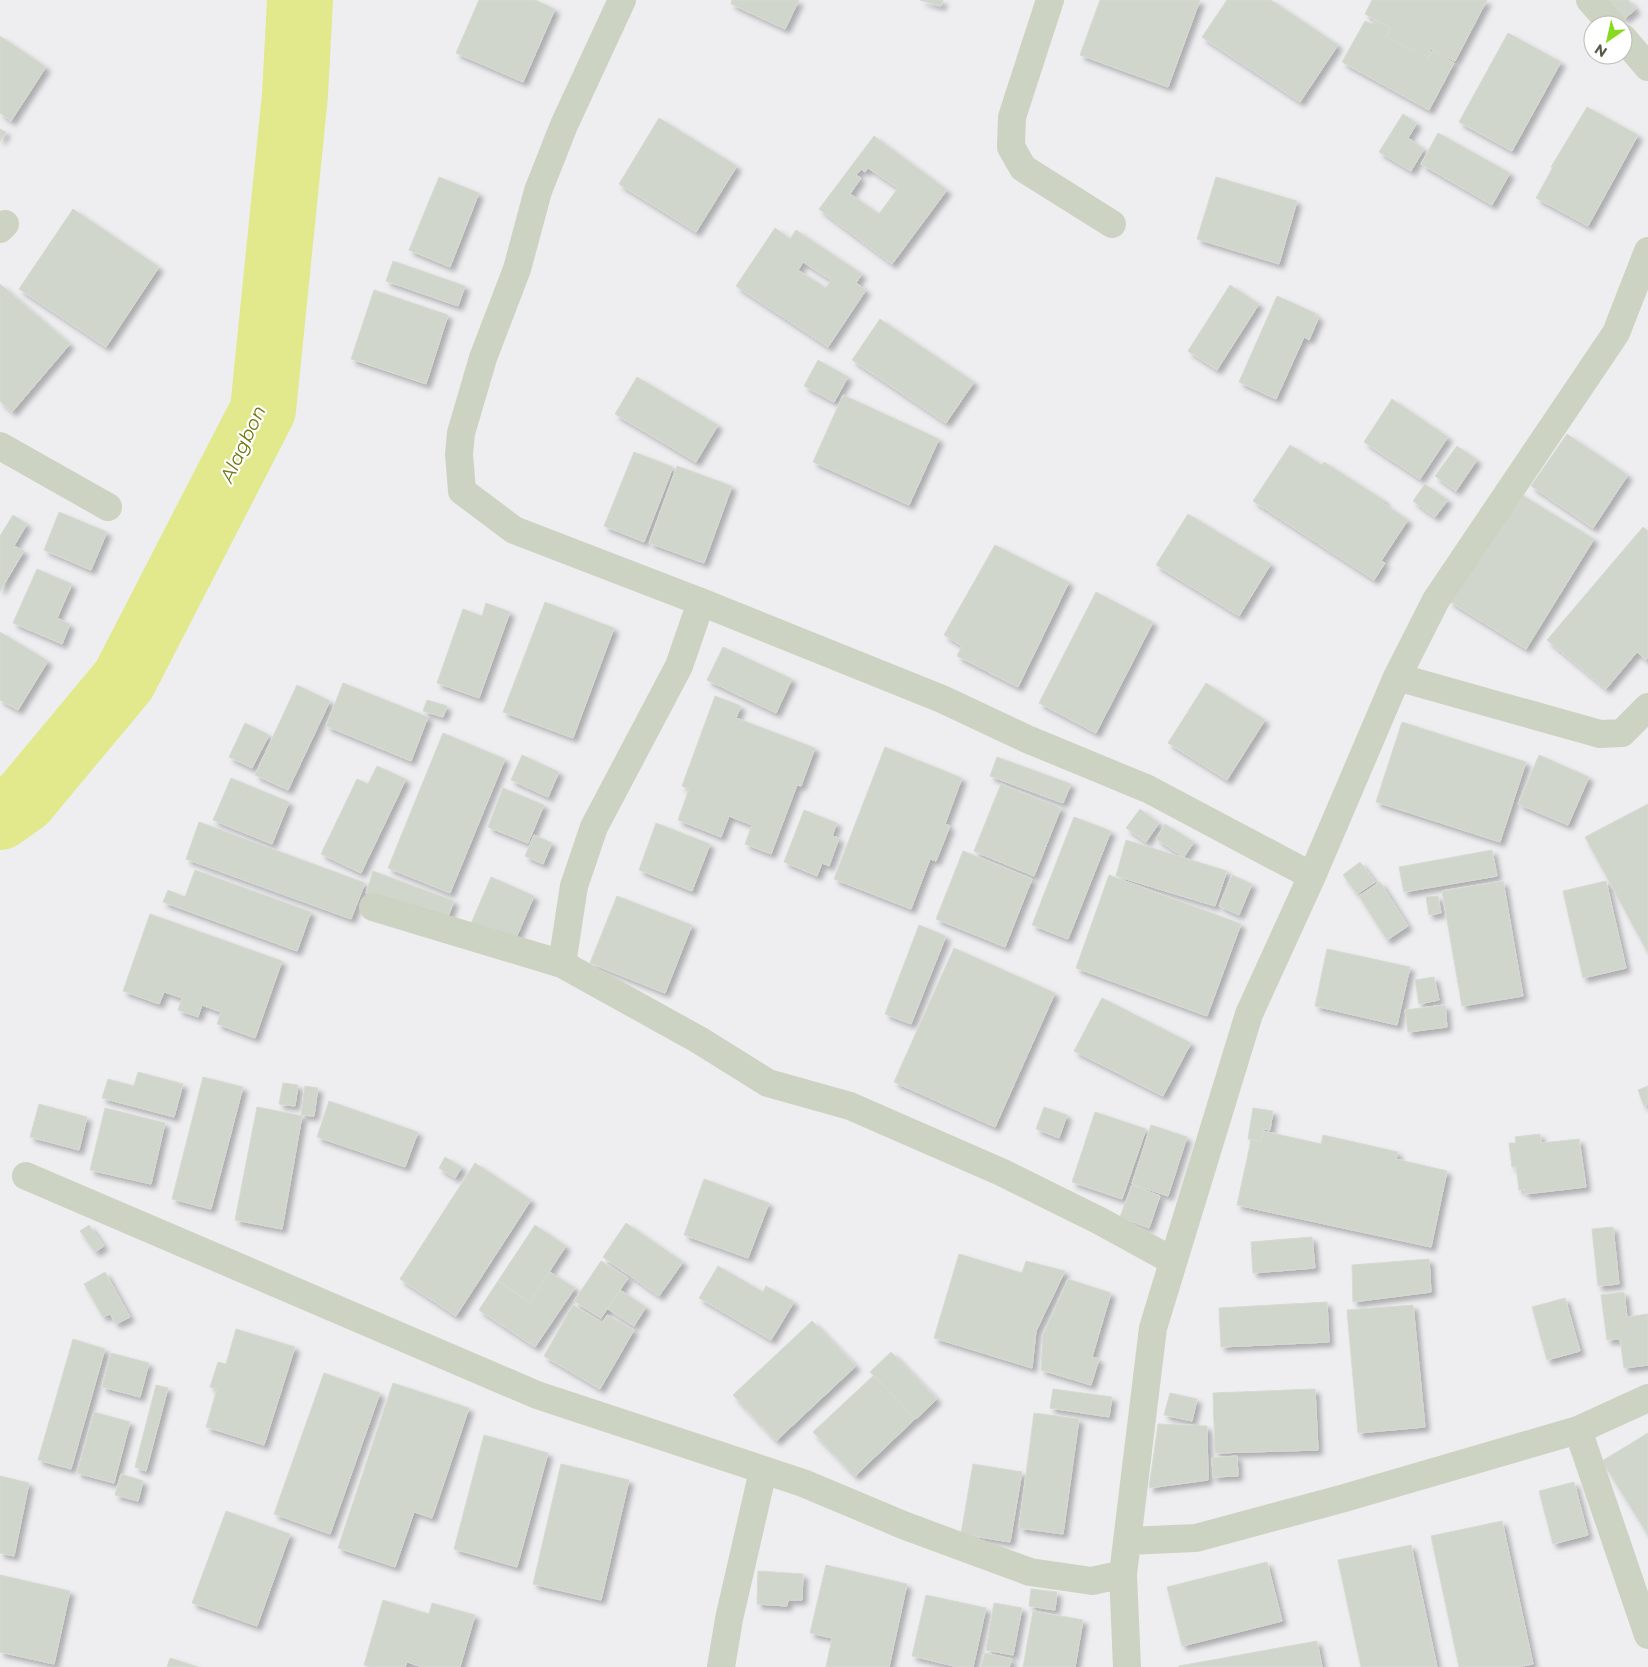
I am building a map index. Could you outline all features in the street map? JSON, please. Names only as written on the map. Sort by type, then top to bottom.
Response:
[{"type":"street","points":[[622,0],[564,125],[538,191],[517,269],[483,358],[461,433],[459,454],[462,492],[514,530],[701,602],[942,699],[1027,739],[1148,789],[1312,876]]},
{"type":"street","points":[[1050,0],[1012,117],[1012,147],[1023,168],[1112,224]]},
{"type":"street","points":[[1590,0],[1603,15]]},
{"type":"street","points":[[1633,50],[1648,67]]},
{"type":"street","points":[[1127,1667],[1123,1574],[1153,1328],[1249,1014],[1312,876],[1397,677],[1436,600],[1616,333],[1648,251]]},
{"type":"street","points":[[0,446],[108,507]]},
{"type":"street","points":[[562,964],[574,886],[594,827],[679,666],[701,602]]},
{"type":"street","points":[[1397,677],[1600,734],[1622,733],[1648,707]]},
{"type":"street","points":[[373,907],[562,964],[699,1040],[768,1082],[850,1106],[1000,1172],[1100,1221],[1173,1260]]},
{"type":"street","points":[[26,1176],[537,1395],[803,1483],[903,1525],[1030,1572],[1092,1581],[1123,1574]]},
{"type":"street","points":[[1127,1541],[1196,1538],[1341,1499],[1578,1430],[1648,1398]]},
{"type":"street","points":[[1578,1430],[1648,1635]]},
{"type":"street","points":[[721,1667],[729,1620],[763,1471]]},
{"type":"building","points":[[479,0],[535,0],[555,9],[523,82],[456,53]]},
{"type":"building","points":[[732,0],[799,0],[785,29],[731,4]]},
{"type":"building","points":[[920,0],[943,0],[941,6]]},
{"type":"building","points":[[1100,0],[1200,0],[1168,87],[1080,55]]},
{"type":"building","points":[[1227,0],[1271,0],[1338,45],[1300,102],[1202,37]]},
{"type":"building","points":[[1372,0],[1487,0],[1455,61],[1431,49],[1427,57],[1387,36],[1391,28],[1365,14]]},
{"type":"building","points":[[1608,0],[1628,0],[1636,9],[1629,15],[1621,15]]},
{"type":"building","points":[[1374,20],[1390,29],[1386,37],[1427,59],[1432,51],[1454,63],[1429,110],[1342,62],[1365,21],[1372,24]]},
{"type":"building","points":[[1508,33],[1561,62],[1512,151],[1459,122]]},
{"type":"building","points":[[0,36],[46,67],[11,121],[0,113]]},
{"type":"building","points":[[1587,107],[1638,135],[1588,226],[1536,198],[1553,167],[1551,167]]},
{"type":"building","points":[[1403,114],[1417,123],[1408,138],[1424,149],[1411,171],[1379,152]]},
{"type":"building","points":[[659,118],[737,166],[696,232],[619,184]]},
{"type":"building","points":[[0,129],[6,132],[0,141]]},
{"type":"building","points":[[1438,133],[1510,173],[1492,205],[1421,164]]},
{"type":"building","points":[[874,136],[947,190],[892,264],[819,209]],"holes":[[[868,168],[898,188],[879,214],[850,194],[861,178],[856,175],[861,169],[865,172]]]},
{"type":"building","points":[[439,177],[479,193],[450,267],[409,250]]},
{"type":"building","points":[[1216,177],[1297,201],[1279,264],[1197,239]]},
{"type":"building","points":[[73,209],[159,267],[106,347],[19,289]]},
{"type":"building","points":[[775,228],[790,239],[796,230],[862,274],[856,283],[866,290],[828,347],[736,286]],"holes":[[[803,262],[831,280],[826,288],[798,270]]]},
{"type":"building","points":[[393,261],[465,286],[458,306],[386,281]]},
{"type":"building","points":[[0,284],[70,344],[12,412],[0,401]]},
{"type":"building","points":[[1230,285],[1259,304],[1217,370],[1188,351]]},
{"type":"building","points":[[374,290],[448,315],[426,384],[351,359]]},
{"type":"building","points":[[1277,296],[1315,313],[1313,315],[1319,317],[1309,340],[1304,337],[1276,399],[1239,382]]},
{"type":"building","points":[[880,319],[974,382],[946,423],[852,360]]},
{"type":"building","points":[[818,360],[848,377],[834,402],[804,386]]},
{"type":"building","points":[[637,377],[718,425],[696,462],[615,414]]},
{"type":"building","points":[[843,395],[939,439],[909,505],[813,462]]},
{"type":"building","points":[[1392,399],[1448,437],[1420,479],[1364,442]]},
{"type":"building","points":[[1567,434],[1628,475],[1593,528],[1531,486]]},
{"type":"building","points":[[1290,445],[1322,465],[1324,462],[1385,501],[1383,503],[1408,520],[1381,561],[1385,563],[1374,580],[1253,501]]},
{"type":"building","points":[[1457,446],[1477,460],[1456,491],[1435,476]]},
{"type":"building","points":[[634,452],[673,467],[644,542],[604,526]]},
{"type":"building","points":[[677,466],[732,486],[704,563],[649,543]]},
{"type":"building","points":[[1425,484],[1448,500],[1435,517],[1413,501]]},
{"type":"building","points":[[1517,492],[1594,539],[1526,649],[1449,601]]},
{"type":"building","points":[[59,512],[107,532],[91,570],[44,550]]},
{"type":"building","points":[[1188,514],[1271,564],[1239,616],[1156,565]]},
{"type":"building","points":[[13,515],[27,524],[14,546],[24,551],[0,591],[0,536]]},
{"type":"building","points":[[1643,527],[1648,531],[1648,658],[1646,660],[1637,652],[1606,689],[1547,640]]},
{"type":"building","points":[[995,545],[1069,582],[1018,687],[957,656],[962,646],[944,635]]},
{"type":"building","points":[[37,569],[72,584],[57,618],[70,624],[62,644],[13,623]]},
{"type":"building","points":[[1096,592],[1153,622],[1096,733],[1039,703]]},
{"type":"building","points":[[545,602],[614,628],[573,738],[503,712]]},
{"type":"building","points":[[486,603],[510,612],[479,698],[437,683],[463,609],[482,616]]},
{"type":"building","points":[[0,632],[48,661],[18,710],[0,700]]},
{"type":"building","points":[[723,647],[792,679],[776,713],[707,680]]},
{"type":"building","points":[[343,683],[428,717],[411,761],[326,726]]},
{"type":"building","points":[[1206,683],[1265,720],[1227,780],[1168,743]]},
{"type":"building","points":[[297,685],[330,701],[288,790],[255,775]]},
{"type":"building","points":[[715,696],[741,706],[736,718],[815,748],[801,786],[797,785],[771,854],[745,844],[752,825],[729,816],[721,837],[678,820],[689,789],[682,786]]},
{"type":"building","points":[[427,700],[447,706],[443,717],[423,711]]},
{"type":"building","points":[[1402,722],[1526,762],[1500,842],[1376,802]]},
{"type":"building","points":[[245,723],[269,735],[252,768],[229,757]]},
{"type":"building","points":[[443,733],[505,759],[450,893],[388,868]]},
{"type":"building","points":[[885,747],[962,778],[945,824],[950,826],[936,861],[930,859],[911,909],[834,879]]},
{"type":"building","points":[[522,755],[559,772],[548,797],[511,780]]},
{"type":"building","points":[[1539,755],[1589,777],[1568,825],[1518,804]]},
{"type":"building","points":[[997,757],[1071,784],[1063,803],[990,776]]},
{"type":"building","points":[[377,766],[406,779],[361,873],[321,854],[357,779],[368,784]]},
{"type":"building","points":[[231,778],[289,802],[272,844],[213,820]]},
{"type":"building","points":[[1001,784],[1061,808],[1034,876],[974,851]]},
{"type":"building","points":[[503,788],[544,805],[528,843],[488,827]]},
{"type":"building","points":[[1648,804],[1648,953],[1585,837]]},
{"type":"building","points":[[1140,809],[1159,823],[1146,842],[1126,828]]},
{"type":"building","points":[[804,810],[837,823],[832,836],[839,838],[829,866],[822,863],[817,876],[784,862]]},
{"type":"building","points":[[1074,817],[1111,831],[1068,939],[1032,925]]},
{"type":"building","points":[[199,822],[365,883],[351,919],[186,859]]},
{"type":"building","points":[[656,823],[710,844],[692,891],[639,870]]},
{"type":"building","points":[[1165,824],[1194,842],[1184,857],[1156,839]]},
{"type":"building","points":[[534,835],[552,843],[543,864],[525,856]]},
{"type":"building","points":[[1126,840],[1227,871],[1215,906],[1116,876]]},
{"type":"building","points":[[1492,850],[1497,876],[1404,892],[1399,867]]},
{"type":"building","points":[[963,851],[1032,879],[1005,947],[936,919]]},
{"type":"building","points":[[1360,862],[1375,882],[1357,894],[1343,875]]},
{"type":"building","points":[[195,870],[311,912],[297,951],[163,902],[168,890],[185,897]]},
{"type":"building","points":[[373,871],[454,901],[446,922],[366,893]]},
{"type":"building","points":[[1109,875],[1241,924],[1207,1016],[1076,968]]},
{"type":"building","points":[[1232,875],[1252,884],[1239,915],[1219,906]]},
{"type":"building","points":[[491,877],[534,896],[513,945],[470,926]]},
{"type":"building","points":[[1503,881],[1523,996],[1462,1006],[1442,891]]},
{"type":"building","points":[[1606,881],[1626,968],[1583,978],[1563,891]]},
{"type":"building","points":[[1380,882],[1408,926],[1387,940],[1359,896]]},
{"type":"building","points":[[617,896],[692,925],[665,993],[590,963]]},
{"type":"building","points":[[1438,896],[1441,913],[1429,915],[1426,897]]},
{"type":"building","points":[[150,914],[282,961],[255,1038],[217,1024],[221,1012],[202,1005],[198,1017],[178,1010],[182,998],[164,992],[159,1004],[123,991]]},
{"type":"building","points":[[919,925],[946,936],[911,1024],[885,1014]]},
{"type":"building","points":[[954,948],[1055,993],[995,1127],[894,1082]]},
{"type":"building","points":[[1327,949],[1410,967],[1397,1025],[1315,1006]]},
{"type":"building","points":[[1434,977],[1439,1000],[1419,1004],[1415,980]]},
{"type":"building","points":[[1102,998],[1191,1043],[1163,1096],[1074,1051]]},
{"type":"building","points":[[1445,1005],[1447,1027],[1408,1032],[1405,1010]]},
{"type":"building","points":[[138,1072],[183,1084],[174,1117],[102,1098],[108,1079],[134,1086]]},
{"type":"building","points":[[203,1077],[243,1087],[211,1209],[172,1199]]},
{"type":"building","points":[[283,1083],[298,1085],[295,1106],[279,1104]]},
{"type":"building","points":[[305,1086],[318,1088],[314,1116],[301,1115]]},
{"type":"building","points":[[1648,1086],[1648,1104],[1644,1106],[1638,1090]]},
{"type":"building","points":[[329,1101],[418,1132],[405,1167],[317,1137]]},
{"type":"building","points":[[39,1104],[87,1117],[79,1150],[30,1137]]},
{"type":"building","points":[[257,1107],[302,1116],[282,1229],[235,1220]]},
{"type":"building","points":[[1044,1107],[1067,1115],[1059,1138],[1036,1129]]},
{"type":"building","points":[[105,1108],[165,1123],[151,1184],[90,1170]]},
{"type":"building","points":[[1253,1108],[1273,1111],[1270,1130],[1263,1129],[1260,1141],[1248,1139]]},
{"type":"building","points":[[1095,1112],[1146,1129],[1122,1199],[1072,1182]]},
{"type":"building","points":[[1151,1125],[1187,1137],[1168,1196],[1132,1184]]},
{"type":"building","points":[[1263,1131],[1321,1144],[1323,1135],[1398,1152],[1396,1159],[1447,1171],[1431,1247],[1237,1205],[1251,1140],[1261,1142]]},
{"type":"building","points":[[1540,1134],[1541,1143],[1579,1139],[1586,1187],[1525,1194],[1524,1189],[1519,1190],[1516,1166],[1512,1167],[1509,1143],[1516,1143],[1515,1137]]},
{"type":"building","points":[[445,1157],[462,1167],[455,1178],[439,1168]]},
{"type":"building","points":[[475,1163],[531,1200],[456,1316],[400,1279]]},
{"type":"building","points":[[704,1179],[769,1203],[748,1258],[684,1235]]},
{"type":"building","points":[[1132,1185],[1160,1196],[1149,1228],[1120,1217]]},
{"type":"building","points":[[626,1223],[683,1262],[659,1296],[603,1257]]},
{"type":"building","points":[[89,1225],[104,1246],[95,1252],[80,1231]]},
{"type":"building","points":[[535,1225],[566,1246],[530,1301],[498,1281]]},
{"type":"building","points":[[1613,1227],[1619,1284],[1598,1286],[1592,1229]]},
{"type":"building","points":[[1312,1237],[1315,1268],[1253,1273],[1251,1242]]},
{"type":"building","points":[[959,1254],[1022,1273],[1026,1261],[1065,1271],[1036,1331],[1032,1368],[934,1338]]},
{"type":"building","points":[[1429,1259],[1431,1292],[1353,1302],[1352,1265]]},
{"type":"building","points":[[601,1261],[628,1278],[601,1318],[574,1301]]},
{"type":"building","points":[[718,1266],[763,1292],[766,1286],[794,1302],[771,1340],[699,1298]]},
{"type":"building","points":[[105,1272],[130,1317],[116,1324],[110,1314],[103,1317],[84,1284]]},
{"type":"building","points":[[550,1272],[575,1288],[535,1347],[479,1310],[498,1281],[530,1303]]},
{"type":"building","points":[[1068,1279],[1111,1293],[1092,1357],[1099,1359],[1091,1385],[1041,1370],[1043,1335]]},
{"type":"building","points":[[620,1290],[646,1307],[634,1326],[608,1309]]},
{"type":"building","points":[[1624,1292],[1627,1317],[1648,1314],[1648,1365],[1624,1368],[1620,1339],[1607,1340],[1601,1295]]},
{"type":"building","points":[[1565,1298],[1580,1351],[1547,1360],[1532,1307]]},
{"type":"building","points":[[1327,1302],[1329,1342],[1221,1347],[1219,1308]]},
{"type":"building","points":[[573,1305],[603,1323],[607,1315],[634,1330],[600,1389],[544,1356]]},
{"type":"building","points":[[1413,1305],[1425,1427],[1358,1433],[1347,1310]]},
{"type":"building","points":[[812,1321],[856,1366],[776,1441],[733,1395]]},
{"type":"building","points":[[236,1329],[295,1347],[264,1445],[206,1427],[217,1389],[210,1387],[218,1362],[226,1364]]},
{"type":"building","points":[[73,1339],[105,1349],[71,1469],[38,1460]]},
{"type":"building","points":[[891,1352],[937,1399],[916,1419],[870,1372]]},
{"type":"building","points":[[111,1353],[149,1363],[140,1397],[102,1387]]},
{"type":"building","points":[[324,1373],[380,1393],[330,1534],[274,1514]]},
{"type":"building","points":[[874,1375],[915,1419],[855,1476],[813,1432]]},
{"type":"building","points":[[393,1383],[469,1408],[432,1518],[414,1512],[395,1567],[338,1548]]},
{"type":"building","points":[[156,1385],[168,1388],[146,1471],[135,1467]]},
{"type":"building","points":[[1053,1389],[1112,1397],[1109,1417],[1050,1408]]},
{"type":"building","points":[[1315,1389],[1318,1450],[1215,1453],[1213,1393]]},
{"type":"building","points":[[1170,1393],[1197,1399],[1192,1421],[1164,1415]]},
{"type":"building","points":[[94,1412],[130,1422],[114,1483],[77,1473]]},
{"type":"building","points":[[1034,1413],[1079,1419],[1063,1534],[1019,1528]]},
{"type":"building","points":[[1158,1424],[1207,1426],[1208,1480],[1149,1488]]},
{"type":"building","points":[[1648,1433],[1648,1535],[1602,1461]]},
{"type":"building","points":[[484,1435],[548,1453],[517,1567],[454,1549]]},
{"type":"building","points":[[1237,1456],[1238,1476],[1213,1477],[1212,1458]]},
{"type":"building","points":[[561,1464],[629,1480],[601,1600],[533,1584]]},
{"type":"building","points":[[973,1464],[1022,1472],[1010,1542],[961,1534]]},
{"type":"building","points":[[121,1474],[143,1481],[138,1501],[115,1495]]},
{"type":"building","points":[[0,1476],[29,1483],[14,1556],[0,1553]]},
{"type":"building","points":[[1574,1482],[1588,1535],[1553,1544],[1539,1491]]},
{"type":"building","points":[[226,1511],[290,1534],[257,1626],[192,1603]]},
{"type":"building","points":[[1502,1521],[1533,1664],[1517,1667],[1459,1667],[1431,1536]]},
{"type":"building","points":[[1411,1545],[1437,1667],[1361,1667],[1338,1560]]},
{"type":"building","points":[[1267,1562],[1282,1621],[1182,1646],[1167,1587]]},
{"type":"building","points":[[826,1565],[907,1584],[889,1667],[826,1667],[832,1638],[810,1633]]},
{"type":"building","points":[[758,1571],[803,1574],[802,1600],[788,1600],[787,1606],[757,1604]]},
{"type":"building","points":[[0,1575],[70,1591],[54,1664],[0,1652]]},
{"type":"building","points":[[1031,1589],[1057,1592],[1055,1610],[1029,1606]]},
{"type":"building","points":[[926,1595],[986,1608],[973,1667],[958,1667],[912,1656]]},
{"type":"building","points":[[383,1600],[429,1614],[432,1603],[475,1615],[460,1667],[423,1667],[407,1662],[405,1667],[370,1667],[364,1665]]},
{"type":"building","points":[[994,1603],[1022,1608],[1013,1655],[986,1650]]},
{"type":"building","points":[[1033,1611],[1083,1620],[1075,1667],[1023,1667]]},
{"type":"building","points":[[1317,1641],[1322,1667],[1179,1667],[1179,1666]]},
{"type":"building","points":[[985,1653],[1012,1659],[1009,1667],[981,1667]]},
{"type":"building","points":[[170,1658],[198,1667],[167,1667]]},
{"type":"waterway","name":"Alagbon","points":[[0,817],[24,800],[124,680],[263,410],[295,95],[300,0]]}]
